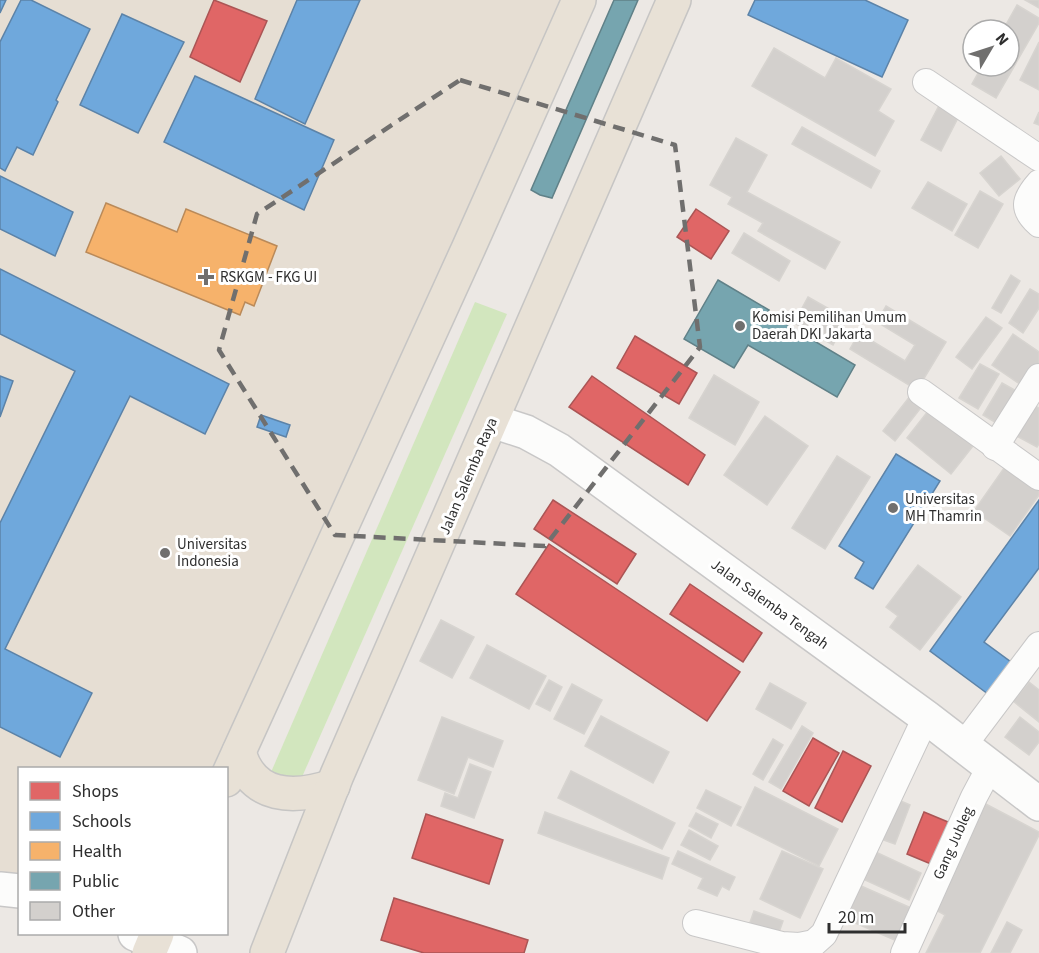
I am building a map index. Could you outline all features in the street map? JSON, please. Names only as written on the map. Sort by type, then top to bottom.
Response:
[{"type":"main road","points":[[333,786],[314,793],[294,795],[278,792],[255,780],[247,772],[233,766],[579,0]]},
{"type":"main road","name":"Jalan Salemba Raya","points":[[267,953],[333,786],[674,0]]},
{"type":"main road","name":"Jalan Salemba Tengah","points":[[492,421],[526,432],[559,450],[926,717],[1039,804]]},
{"type":"main road","points":[[0,889],[18,891]]},
{"type":"street","points":[[926,82],[1039,158]]},
{"type":"street","points":[[1039,183],[1031,192],[1026,207],[1030,216],[1039,224]]},
{"type":"street","points":[[995,447],[1039,377]]},
{"type":"street","points":[[921,392],[1039,477]]},
{"type":"street","points":[[963,746],[1039,645]]},
{"type":"street","points":[[696,923],[782,945],[799,946],[814,943],[824,934],[926,717]]},
{"type":"street","name":"Gang Jubleg","points":[[904,953],[969,808],[990,767]]},
{"type":"highlighted area","points":[[460,80],[675,145],[700,347],[545,546],[335,535],[219,350],[257,214]]},
{"type":"shaded area","name":"Universitas Indonesia","points":[[0,0],[578,0],[226,767],[18,767],[18,900],[0,897]]},
{"type":"green space","points":[[475,302],[507,314],[294,795],[265,786]]},
{"type":"building: Shops","points":[[214,0],[267,21],[240,82],[190,57]]},
{"type":"building: Shops","points":[[696,209],[729,231],[711,259],[677,237]]},
{"type":"building: Shops","points":[[635,336],[697,373],[679,404],[617,368]]},
{"type":"building: Shops","points":[[592,376],[705,455],[688,485],[569,407]]},
{"type":"building: Shops","points":[[553,500],[636,554],[617,584],[534,529]]},
{"type":"building: Shops","points":[[549,544],[740,672],[707,721],[516,594]]},
{"type":"building: Shops","points":[[690,584],[762,633],[743,662],[670,614]]},
{"type":"building: Shops","points":[[813,738],[839,753],[809,806],[783,791]]},
{"type":"building: Shops","points":[[843,751],[871,766],[842,822],[815,808]]},
{"type":"building: Shops","points":[[924,812],[948,822],[931,864],[907,854]]},
{"type":"building: Shops","points":[[426,814],[503,840],[489,884],[412,858]]},
{"type":"building: Shops","points":[[394,898],[528,940],[524,953],[424,953],[381,940]]},
{"type":"building: Schools","points":[[0,0],[6,0],[0,13]]},
{"type":"building: Schools","points":[[21,0],[31,0],[90,29],[33,155],[17,147],[5,171],[0,168],[0,42]]},
{"type":"building: Schools","points":[[297,0],[360,0],[305,124],[255,99]]},
{"type":"building: Schools","points":[[755,0],[865,0],[908,20],[882,77],[748,15]]},
{"type":"building: Schools","points":[[122,14],[184,42],[138,133],[80,105]]},
{"type":"building: Schools","points":[[195,76],[334,140],[304,210],[164,142]]},
{"type":"building: Schools","points":[[0,176],[73,212],[55,256],[0,229]]},
{"type":"building: Schools","points":[[0,269],[229,384],[205,434],[130,396],[5,649],[92,693],[60,757],[0,727],[0,523],[75,371],[0,334]]},
{"type":"building: Schools","points":[[0,376],[13,381],[0,417]]},
{"type":"building: Schools","points":[[261,415],[290,425],[286,437],[257,427]]},
{"type":"building: Schools","name":"Universitas MH Thamrin","points":[[896,454],[940,481],[873,589],[855,578],[864,562],[839,546]]},
{"type":"building: Schools","points":[[1039,500],[1039,568],[984,642],[1011,662],[988,694],[930,651]]},
{"type":"building: Health","name":"RSKGM - FKG UI","points":[[106,203],[177,232],[186,209],[277,246],[254,306],[245,302],[240,315],[86,252]]},
{"type":"building: Public","points":[[614,0],[638,0],[552,198],[540,195],[531,190]]},
{"type":"building: Public","name":"Komisi Pemilihan Umum Daerah DKI Jakarta","points":[[718,280],[769,310],[767,313],[855,365],[837,397],[748,345],[734,368],[684,339]]},
{"type":"building: Other","points":[[1025,0],[1039,0],[1039,8]]},
{"type":"building: Other","points":[[1017,5],[1039,18],[1039,23],[1021,54],[1021,18],[1010,18]]},
{"type":"building: Other","points":[[1039,42],[1039,90],[1020,80]]},
{"type":"building: Other","points":[[774,48],[825,78],[836,58],[891,89],[878,111],[894,121],[875,156],[752,86]]},
{"type":"building: Other","points":[[975,78],[1007,78],[996,98],[972,84]]},
{"type":"building: Other","points":[[942,100],[962,110],[941,151],[921,140]]},
{"type":"building: Other","points":[[1039,112],[1039,125],[1034,123]]},
{"type":"building: Other","points":[[802,127],[880,171],[871,188],[792,144]]},
{"type":"building: Other","points":[[736,138],[767,155],[747,192],[840,242],[825,269],[758,231],[763,223],[728,204],[732,197],[710,185]]},
{"type":"building: Other","points":[[1001,156],[1020,179],[999,196],[980,173]]},
{"type":"building: Other","points":[[928,182],[967,204],[952,231],[912,208]]},
{"type":"building: Other","points":[[980,191],[1003,204],[978,248],[955,235]]},
{"type":"building: Other","points":[[744,233],[790,261],[779,281],[732,253]]},
{"type":"building: Other","points":[[1011,275],[1020,281],[1001,313],[992,308]]},
{"type":"building: Other","points":[[1030,289],[1039,294],[1039,308],[1023,333],[1009,323]]},
{"type":"building: Other","points":[[808,297],[847,319],[833,345],[794,323]]},
{"type":"building: Other","points":[[886,306],[946,342],[917,390],[850,349],[859,333],[905,361],[915,345],[877,322]]},
{"type":"building: Other","points":[[986,317],[1002,328],[972,369],[956,357]]},
{"type":"building: Other","points":[[1013,334],[1039,352],[1039,371],[1027,389],[992,365]]},
{"type":"building: Other","points":[[980,364],[999,374],[978,409],[959,398]]},
{"type":"building: Other","points":[[714,375],[759,402],[735,445],[689,418]]},
{"type":"building: Other","points":[[1002,383],[1022,394],[1003,427],[983,415]]},
{"type":"building: Other","points":[[914,391],[926,401],[895,441],[883,431]]},
{"type":"building: Other","points":[[1028,402],[1039,408],[1039,444],[1037,447],[1011,433]]},
{"type":"building: Other","points":[[932,406],[976,442],[951,474],[907,438]]},
{"type":"building: Other","points":[[765,416],[808,446],[767,505],[724,475]]},
{"type":"building: Other","points":[[837,456],[870,477],[825,549],[792,528]]},
{"type":"building: Other","points":[[1009,461],[1039,482],[1039,495],[1010,536],[974,511]]},
{"type":"building: Other","points":[[918,565],[961,597],[920,650],[890,627],[898,616],[886,607]]},
{"type":"building: Other","points":[[441,620],[474,637],[452,678],[420,661]]},
{"type":"building: Other","points":[[487,645],[546,676],[529,709],[470,678]]},
{"type":"building: Other","points":[[549,680],[562,687],[550,711],[536,704]]},
{"type":"building: Other","points":[[1029,682],[1039,690],[1039,722],[1013,701]]},
{"type":"building: Other","points":[[770,683],[806,703],[791,729],[756,709]]},
{"type":"building: Other","points":[[572,684],[602,700],[584,734],[554,719]]},
{"type":"building: Other","points":[[601,716],[669,752],[653,783],[585,746]]},
{"type":"building: Other","points":[[442,717],[503,741],[493,767],[468,757],[454,794],[418,780]]},
{"type":"building: Other","points":[[1020,717],[1039,732],[1039,742],[1029,755],[1005,737]]},
{"type":"building: Other","points":[[802,726],[813,733],[781,789],[769,782]]},
{"type":"building: Other","points":[[773,739],[783,745],[763,780],[753,774]]},
{"type":"building: Other","points":[[470,764],[491,772],[474,818],[441,806],[445,793],[458,798]]},
{"type":"building: Other","points":[[571,771],[675,823],[662,849],[558,798]]},
{"type":"building: Other","points":[[755,787],[838,829],[819,866],[737,825]]},
{"type":"building: Other","points":[[706,790],[741,807],[731,826],[697,808]]},
{"type":"building: Other","points":[[896,799],[910,805],[895,844],[881,839]]},
{"type":"building: Other","points":[[980,801],[1039,832],[1039,835],[980,953],[926,953],[945,915],[927,905]]},
{"type":"building: Other","points":[[545,812],[669,858],[662,879],[538,833]]},
{"type":"building: Other","points":[[696,813],[718,824],[711,838],[689,826]]},
{"type":"building: Other","points":[[689,830],[718,846],[710,860],[681,845]]},
{"type":"building: Other","points":[[867,848],[921,873],[909,900],[854,875]]},
{"type":"building: Other","points":[[678,851],[735,877],[729,890],[722,886],[717,896],[698,888],[703,878],[672,864]]},
{"type":"building: Other","points":[[782,851],[823,869],[800,918],[760,899]]},
{"type":"building: Other","points":[[852,882],[911,908],[897,941],[837,915]]},
{"type":"building: Other","points":[[754,911],[783,921],[777,938],[748,928]]},
{"type":"building: Other","points":[[1007,922],[1022,930],[1010,953],[991,953]]},
{"type":"place","name":"RSKGM - FKG UI","points":[[206,277]]},
{"type":"place","name":"Komisi Pemilihan Umum Daerah DKI Jakarta","points":[[740,326]]},
{"type":"place","name":"Universitas MH Thamrin","points":[[893,508]]},
{"type":"place","name":"Universitas Indonesia","points":[[165,553]]}]
